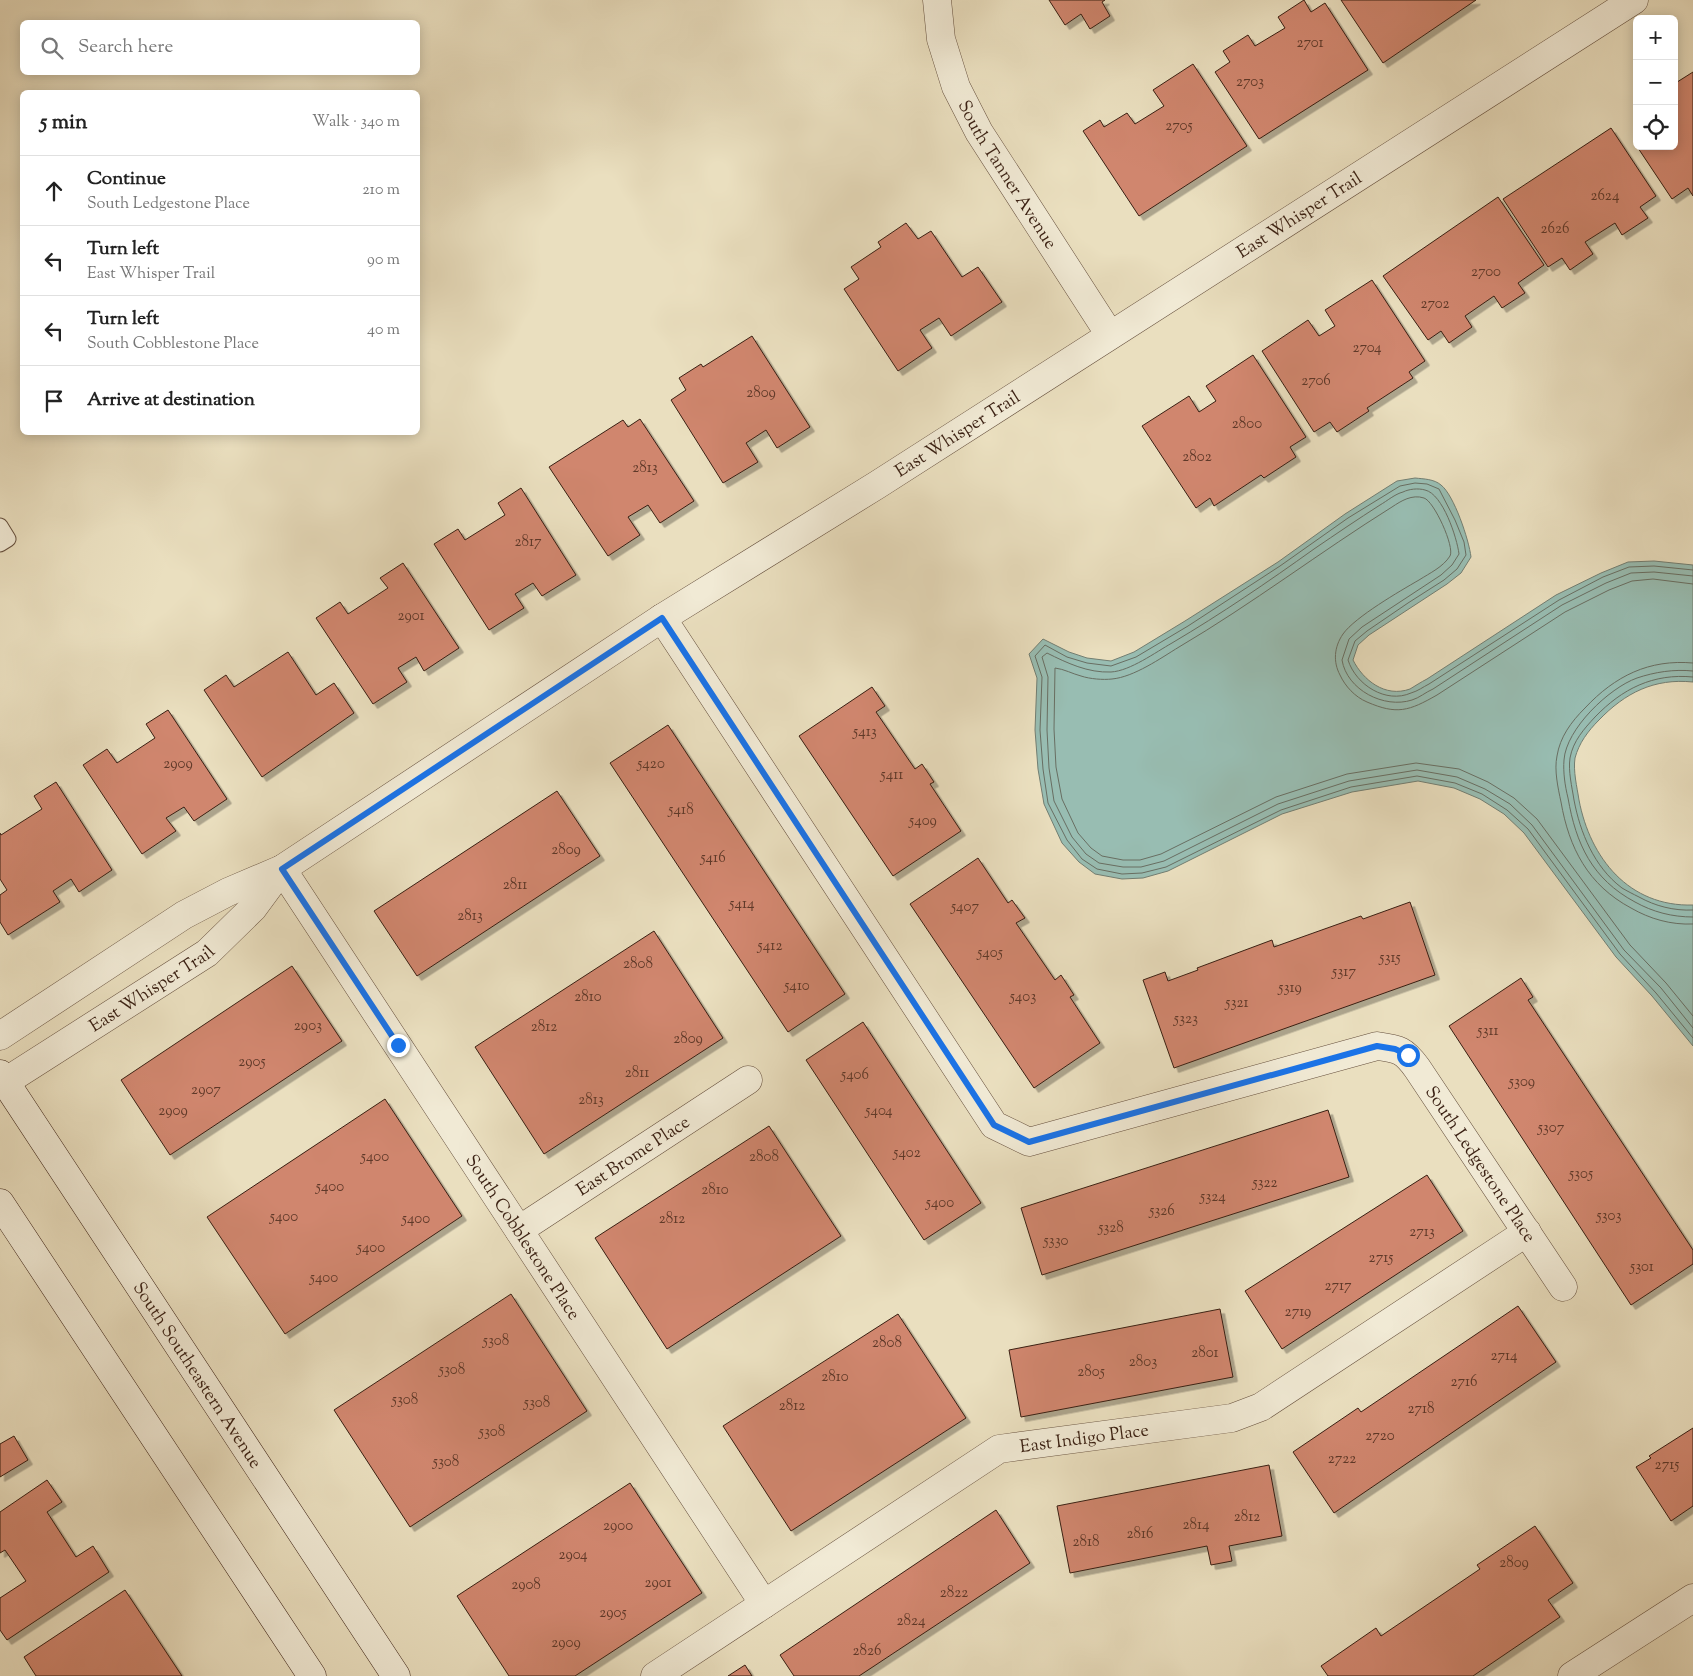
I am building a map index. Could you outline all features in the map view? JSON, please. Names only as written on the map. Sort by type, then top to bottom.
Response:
[{"type":"street","name":"South Tanner Avenue","points":[[937,0],[941,39],[956,87],[979,132],[1110,335]]},
{"type":"street","name":"East Whisper Trail","points":[[0,1036],[184,915],[228,892],[282,869],[662,618],[877,486],[1634,0]]},
{"type":"street","name":"South Ledgestone Place","points":[[662,618],[994,1125],[1029,1142],[1377,1046],[1395,1049],[1408,1055],[1563,1287]]},
{"type":"street","name":"East Whisper Trail","points":[[2,1080],[207,953],[253,908],[282,869]]},
{"type":"street","name":"South Cobblestone Place","points":[[282,869],[764,1604]]},
{"type":"street","name":"South Southeastern Avenue","points":[[2,1080],[396,1676]]},
{"type":"street","name":"East Brome Place","points":[[519,1230],[748,1080]]},
{"type":"street","points":[[0,1203],[312,1676]]},
{"type":"street","name":"East Indigo Place","points":[[654,1676],[999,1449],[1232,1418],[1262,1407],[1527,1232]]},
{"type":"street","points":[[1572,1676],[1693,1598]]},
{"type":"lane","points":[[0,526],[8,538],[0,544]]},
{"type":"water","points":[[1415,478],[1435,482],[1446,490],[1460,518],[1471,557],[1461,573],[1447,584],[1369,635],[1358,645],[1353,660],[1357,667],[1369,680],[1384,689],[1401,691],[1410,689],[1556,595],[1628,562],[1654,561],[1693,565],[1693,682],[1679,681],[1653,685],[1641,689],[1619,702],[1584,737],[1575,758],[1574,768],[1584,821],[1592,841],[1616,875],[1632,888],[1650,898],[1670,903],[1693,905],[1693,1046],[1652,996],[1616,957],[1524,833],[1504,814],[1480,799],[1454,788],[1418,781],[1352,792],[1282,814],[1168,871],[1143,878],[1122,879],[1095,874],[1079,862],[1062,843],[1044,804],[1038,769],[1035,730],[1037,678],[1029,654],[1043,639],[1069,652],[1087,658],[1111,661],[1134,652],[1278,562],[1345,514],[1397,481]]},
{"type":"building","points":[[1049,0],[1105,0],[1102,2],[1110,16],[1090,29],[1081,14],[1065,25]]},
{"type":"building","points":[[1304,0],[1311,12],[1325,3],[1368,70],[1259,139],[1215,72],[1230,62],[1223,51],[1248,35],[1255,46],[1285,28],[1278,17]]},
{"type":"building","points":[[1341,0],[1476,0],[1383,63]]},
{"type":"building","points":[[1193,64],[1247,146],[1139,216],[1083,131],[1100,120],[1104,127],[1127,113],[1135,124],[1164,106],[1153,90]]},
{"type":"building","points":[[1693,72],[1693,196],[1688,188],[1672,199],[1639,150],[1678,150],[1678,81]]},
{"type":"building","points":[[1611,128],[1656,196],[1640,207],[1648,218],[1622,235],[1615,223],[1585,242],[1593,254],[1570,270],[1562,258],[1548,267],[1503,199]]},
{"type":"building","points":[[1498,197],[1544,265],[1518,283],[1525,293],[1502,308],[1494,296],[1465,316],[1472,327],[1449,343],[1441,331],[1428,340],[1383,276]]},
{"type":"building","points":[[906,223],[918,239],[931,231],[962,277],[978,267],[1002,302],[951,336],[939,318],[920,330],[932,348],[898,371],[844,289],[859,279],[851,267],[881,247],[878,242]]},
{"type":"building","points":[[1372,280],[1425,361],[1409,372],[1413,378],[1367,408],[1369,411],[1337,432],[1330,422],[1314,432],[1262,351],[1308,320],[1319,336],[1335,326],[1325,310]]},
{"type":"building","points":[[752,336],[810,427],[777,448],[766,430],[746,443],[758,462],[723,483],[671,400],[686,390],[679,378],[701,364],[703,367]]},
{"type":"building","points":[[1253,355],[1306,437],[1290,447],[1296,457],[1264,478],[1261,475],[1214,506],[1210,498],[1196,508],[1142,426],[1189,396],[1199,412],[1216,401],[1206,386]]},
{"type":"building","points":[[640,419],[694,501],[660,523],[648,505],[628,517],[640,535],[608,556],[549,467],[623,420],[628,427]]},
{"type":"building","points":[[521,488],[576,575],[542,596],[533,583],[515,594],[524,608],[489,630],[434,544],[458,529],[465,540],[505,515],[498,503]]},
{"type":"building","points":[[403,563],[459,648],[424,671],[416,657],[398,668],[407,682],[373,704],[316,618],[340,602],[348,614],[388,588],[380,578]]},
{"type":"building","points":[[288,652],[316,695],[334,683],[354,713],[262,777],[204,690],[226,675],[234,687]]},
{"type":"building","points":[[872,687],[885,706],[876,712],[915,769],[922,764],[934,782],[930,784],[961,831],[893,876],[799,736]]},
{"type":"building","points":[[168,710],[227,799],[194,821],[184,807],[166,818],[176,831],[142,854],[83,765],[107,749],[117,763],[155,738],[146,724]]},
{"type":"building","points":[[668,725],[845,994],[788,1032],[610,763]]},
{"type":"building","points":[[56,782],[112,870],[79,892],[71,879],[53,891],[60,902],[8,935],[0,922],[0,895],[7,890],[0,879],[0,833],[1,835],[42,809],[34,796]]},
{"type":"building","points":[[557,791],[600,856],[417,976],[374,911]]},
{"type":"building","points":[[978,858],[1008,903],[1012,900],[1025,918],[1016,923],[1055,980],[1061,975],[1074,995],[1070,997],[1100,1043],[1034,1088],[910,904]]},
{"type":"building","points":[[1410,902],[1435,975],[1174,1068],[1143,980],[1165,972],[1168,981],[1272,940],[1274,947],[1361,916],[1363,919]]},
{"type":"building","points":[[654,931],[723,1038],[544,1154],[475,1047]]},
{"type":"building","points":[[292,966],[342,1041],[170,1155],[121,1080]]},
{"type":"building","points":[[1521,978],[1533,997],[1528,1000],[1693,1250],[1693,1264],[1631,1305],[1449,1026]]},
{"type":"building","points":[[863,1022],[981,1203],[924,1240],[806,1060]]},
{"type":"building","points":[[385,1099],[462,1216],[285,1334],[207,1217]]},
{"type":"building","points":[[1328,1110],[1349,1177],[1042,1275],[1021,1208]]},
{"type":"building","points":[[769,1126],[841,1236],[667,1349],[595,1238]]},
{"type":"building","points":[[1427,1175],[1463,1231],[1282,1349],[1245,1291]]},
{"type":"building","points":[[511,1294],[587,1411],[410,1527],[334,1410]]},
{"type":"building","points":[[1518,1306],[1556,1362],[1334,1513],[1293,1452],[1358,1408],[1361,1412]]},
{"type":"building","points":[[1220,1309],[1233,1377],[1021,1417],[1009,1350]]},
{"type":"building","points":[[898,1314],[966,1418],[791,1531],[723,1426]]},
{"type":"building","points":[[1693,1428],[1693,1506],[1671,1521],[1636,1467],[1651,1458],[1649,1456]]},
{"type":"building","points":[[14,1436],[28,1460],[0,1477],[0,1444]]},
{"type":"building","points":[[1269,1465],[1282,1536],[1229,1546],[1232,1561],[1211,1565],[1207,1546],[1070,1573],[1057,1506]]},
{"type":"building","points":[[47,1480],[62,1502],[47,1512],[76,1557],[93,1546],[109,1572],[7,1640],[0,1630],[0,1598],[26,1581],[5,1550],[0,1553],[0,1512]]},
{"type":"building","points":[[630,1483],[702,1593],[575,1676],[509,1676],[457,1596]]},
{"type":"building","points":[[996,1510],[1030,1563],[859,1676],[794,1676],[780,1655]]},
{"type":"building","points":[[1535,1526],[1573,1583],[1548,1600],[1560,1617],[1473,1676],[1328,1676],[1321,1666],[1376,1628],[1381,1636],[1480,1569],[1477,1565]]},
{"type":"building","points":[[125,1590],[182,1676],[36,1676],[24,1657]]},
{"type":"building","points":[[745,1665],[752,1676],[728,1676]]},
{"type":"route","points":[[398,1045],[282,869],[662,618],[994,1125],[1029,1142],[1377,1046],[1395,1049],[1408,1055]]}]
